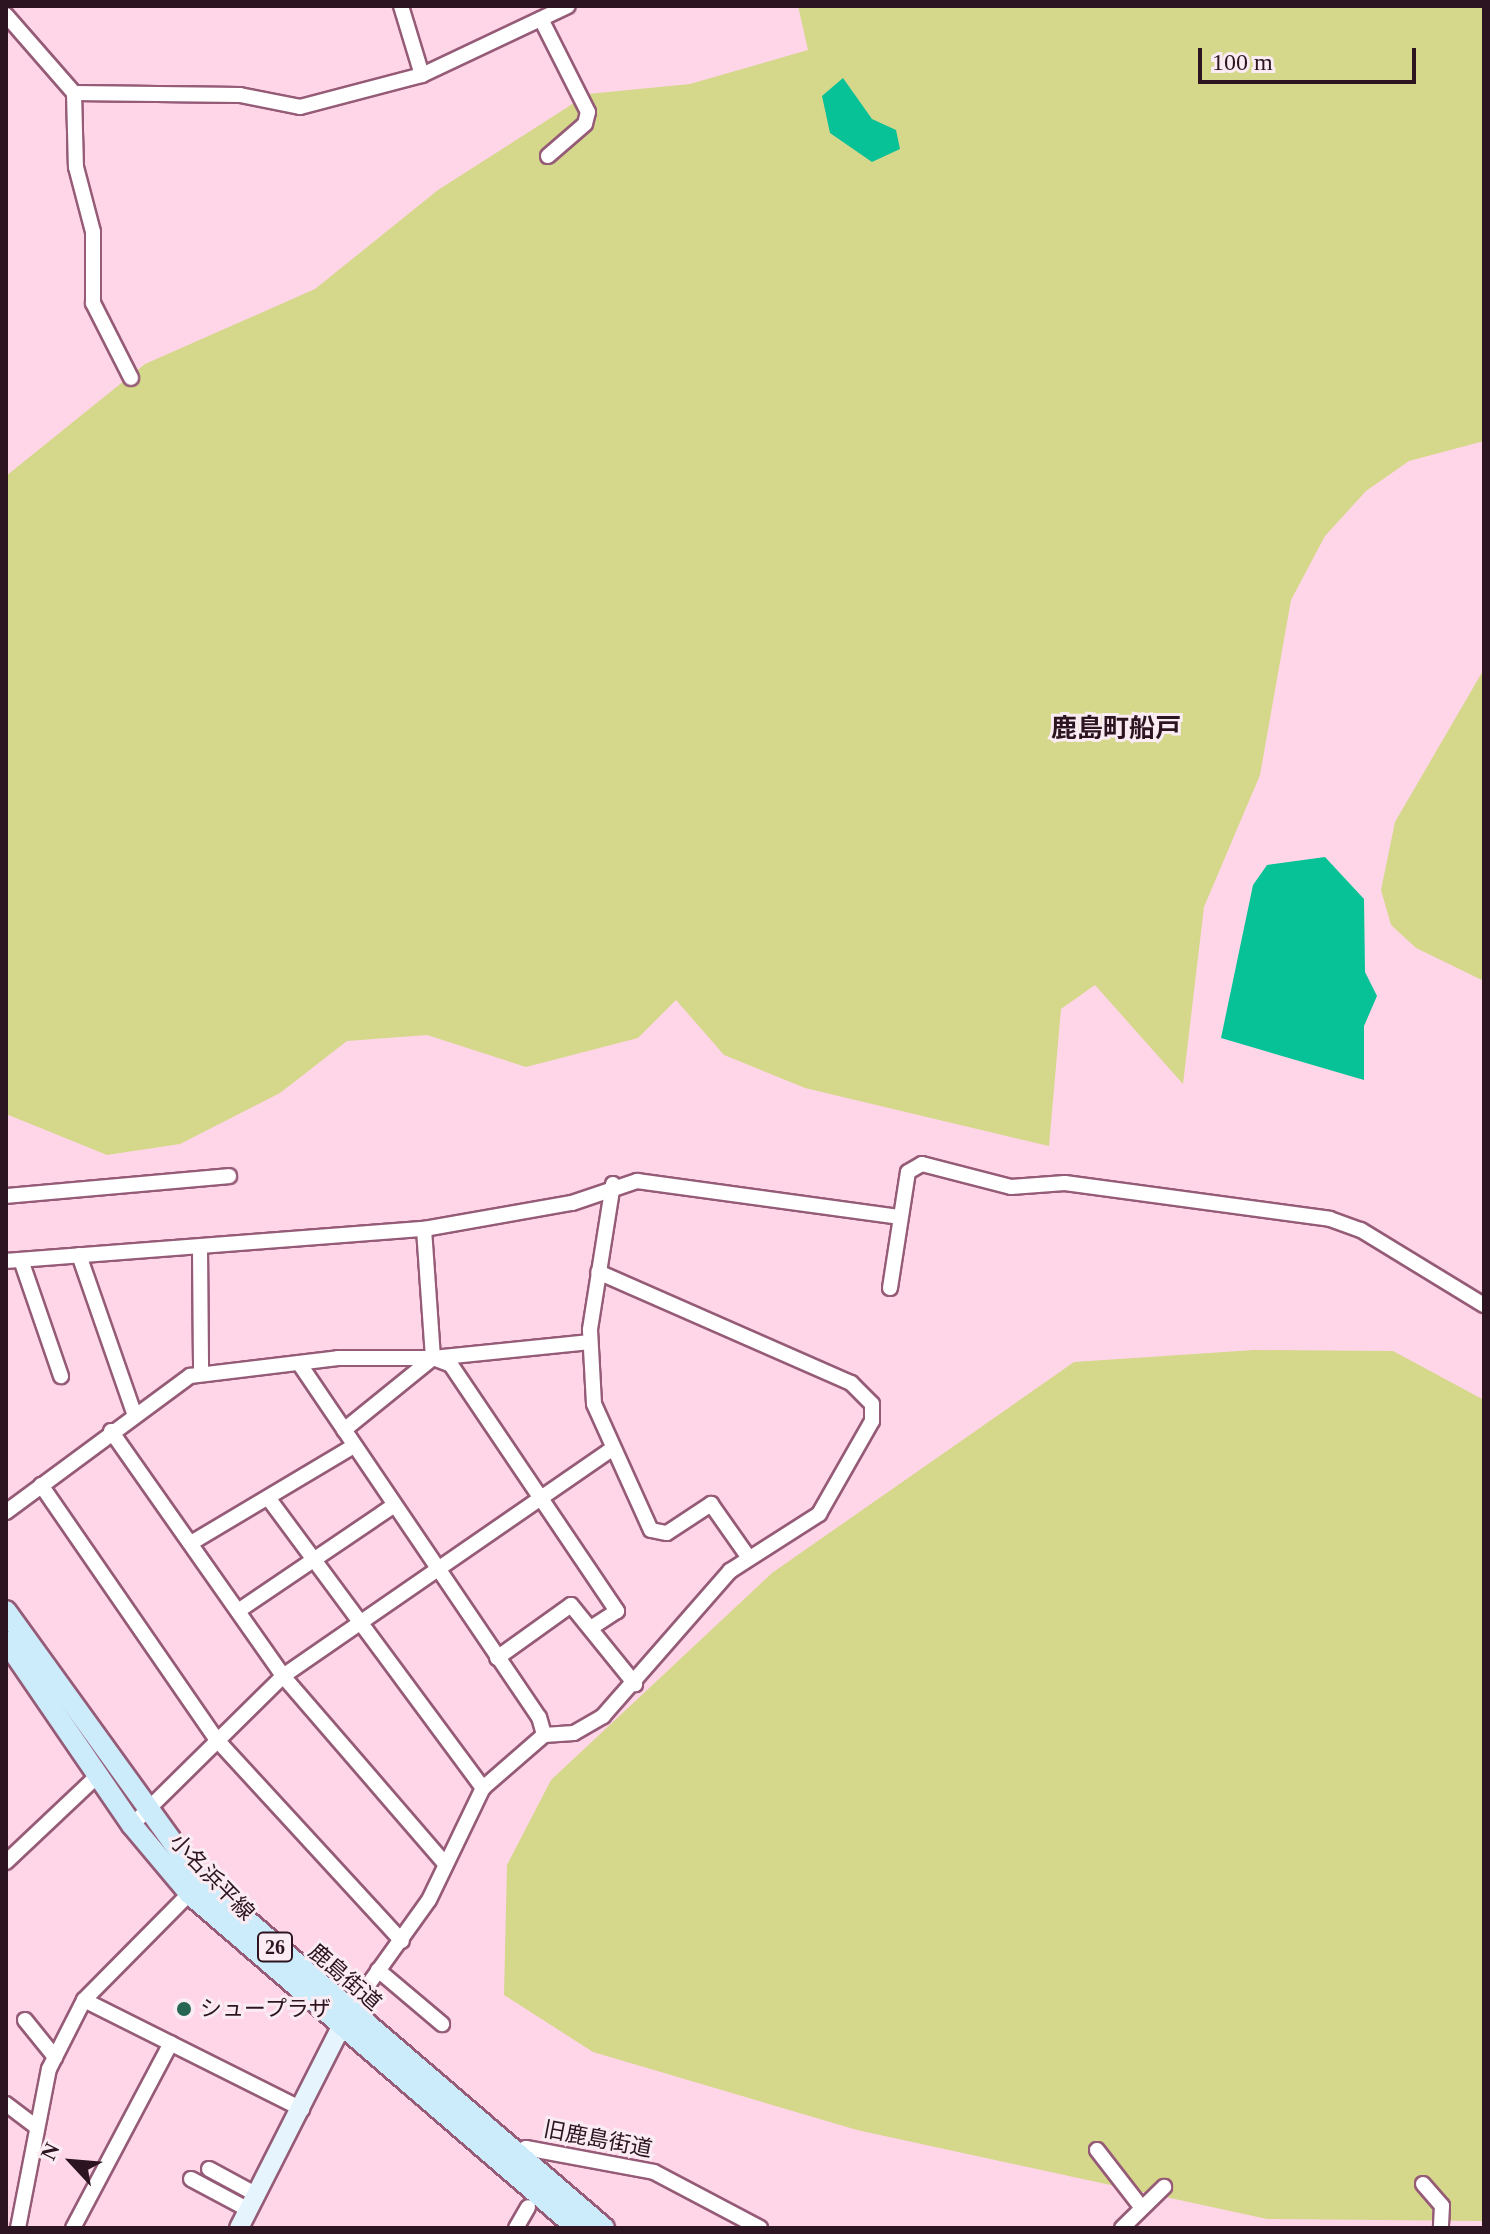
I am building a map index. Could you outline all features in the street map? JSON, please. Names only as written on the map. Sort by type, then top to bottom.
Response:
[{"type":"main road","name":"26","points":[[6,1611],[139,1820]]},
{"type":"main road","name":"小名浜平線","points":[[6,1641],[139,1820],[195,1888],[577,2228]]},
{"type":"main road","name":"鹿島街道","points":[[344,2021],[604,2228]]},
{"type":"street","points":[[401,6],[422,75]]},
{"type":"street","points":[[74,93],[240,95],[300,107],[422,75],[568,6]]},
{"type":"street","points":[[6,15],[74,93],[76,167],[93,232],[93,303],[131,378]]},
{"type":"street","points":[[541,19],[588,112],[585,124],[548,156]]},
{"type":"street","points":[[890,1288],[908,1172],[922,1164],[1011,1187],[1065,1183],[1330,1219],[1361,1230],[1484,1305]]},
{"type":"street","points":[[6,1196],[229,1176]]},
{"type":"street","points":[[613,1184],[590,1342],[594,1404],[651,1530],[667,1533],[711,1504],[749,1558]]},
{"type":"street","points":[[61,1376],[13,1260],[200,1249],[424,1229],[572,1203],[613,1184],[901,1217]]},
{"type":"street","points":[[424,1229],[433,1358]]},
{"type":"street","points":[[200,1249],[201,1374]]},
{"type":"street","points":[[79,1255],[134,1413]]},
{"type":"street","points":[[239,2228],[344,2021],[378,1970],[402,1941],[483,1788],[544,1735],[574,1733],[635,1684],[749,1558],[819,1514],[872,1421],[872,1404],[864,1391],[825,1370],[598,1272]]},
{"type":"street","points":[[6,1512],[134,1413],[201,1374],[299,1363],[433,1358],[590,1342]]},
{"type":"street","points":[[344,1430],[433,1358]]},
{"type":"street","points":[[433,1358],[451,1365],[617,1611],[591,1628]]},
{"type":"street","points":[[299,1363],[433,1569],[497,1658],[544,1735]]},
{"type":"street","points":[[111,1431],[283,1676],[445,1864]]},
{"type":"street","points":[[191,1543],[354,1446]]},
{"type":"street","points":[[139,1820],[283,1676],[537,1496],[612,1449]]},
{"type":"street","points":[[41,1485],[217,1740],[402,1941]]},
{"type":"street","points":[[269,1499],[483,1788]]},
{"type":"street","points":[[238,1611],[393,1506]]},
{"type":"street","points":[[497,1658],[571,1605],[635,1684]]},
{"type":"street","points":[[6,1862],[91,1782]]},
{"type":"street","points":[[18,2228],[37,2127],[55,2057],[84,2000],[195,1888]]},
{"type":"street","points":[[378,1970],[442,2024]]},
{"type":"street","points":[[84,2000],[302,2109]]},
{"type":"street","points":[[25,2020],[55,2057]]},
{"type":"street","points":[[73,2228],[171,2043]]},
{"type":"street","points":[[6,2104],[37,2127]]},
{"type":"street","name":"旧鹿島街道","points":[[513,2154],[526,2148],[654,2172],[760,2228]]},
{"type":"street","points":[[1097,2150],[1142,2208]]},
{"type":"street","points":[[209,2169],[253,2202]]},
{"type":"street","points":[[191,2179],[253,2202]]},
{"type":"street","points":[[1423,2184],[1442,2206],[1441,2228]]},
{"type":"street","points":[[1122,2228],[1164,2187]]},
{"type":"street","points":[[516,2228],[528,2207]]},
{"type":"shaded area","points":[[798,6],[1484,6],[1484,441],[1409,461],[1366,491],[1325,536],[1291,600],[1260,775],[1204,907],[1183,1084],[1095,985],[1061,1009],[1049,1146],[805,1088],[724,1055],[676,1000],[638,1038],[526,1067],[427,1035],[347,1041],[280,1093],[180,1144],[107,1155],[6,1114],[6,476],[145,364],[315,289],[438,190],[588,94],[690,84],[808,50]]},
{"type":"shaded area","points":[[843,78],[872,119],[896,130],[900,149],[872,162],[830,133],[822,96]]},
{"type":"shaded area","points":[[1484,669],[1484,981],[1416,948],[1391,925],[1381,890],[1395,822]]},
{"type":"shaded area","points":[[1325,857],[1364,899],[1365,972],[1377,996],[1364,1026],[1364,1080],[1221,1038],[1253,885],[1267,865]]},
{"type":"shaded area","points":[[1254,1350],[1393,1351],[1484,1400],[1484,2221],[1267,2219],[857,2130],[593,2052],[504,1995],[507,1865],[551,1780],[772,1573],[1074,1362]]},
{"type":"place","name":"シュープラザ","points":[[184,2009]]},
{"type":"district","name":"鹿島町船戸","points":[[1116,729]]}]
